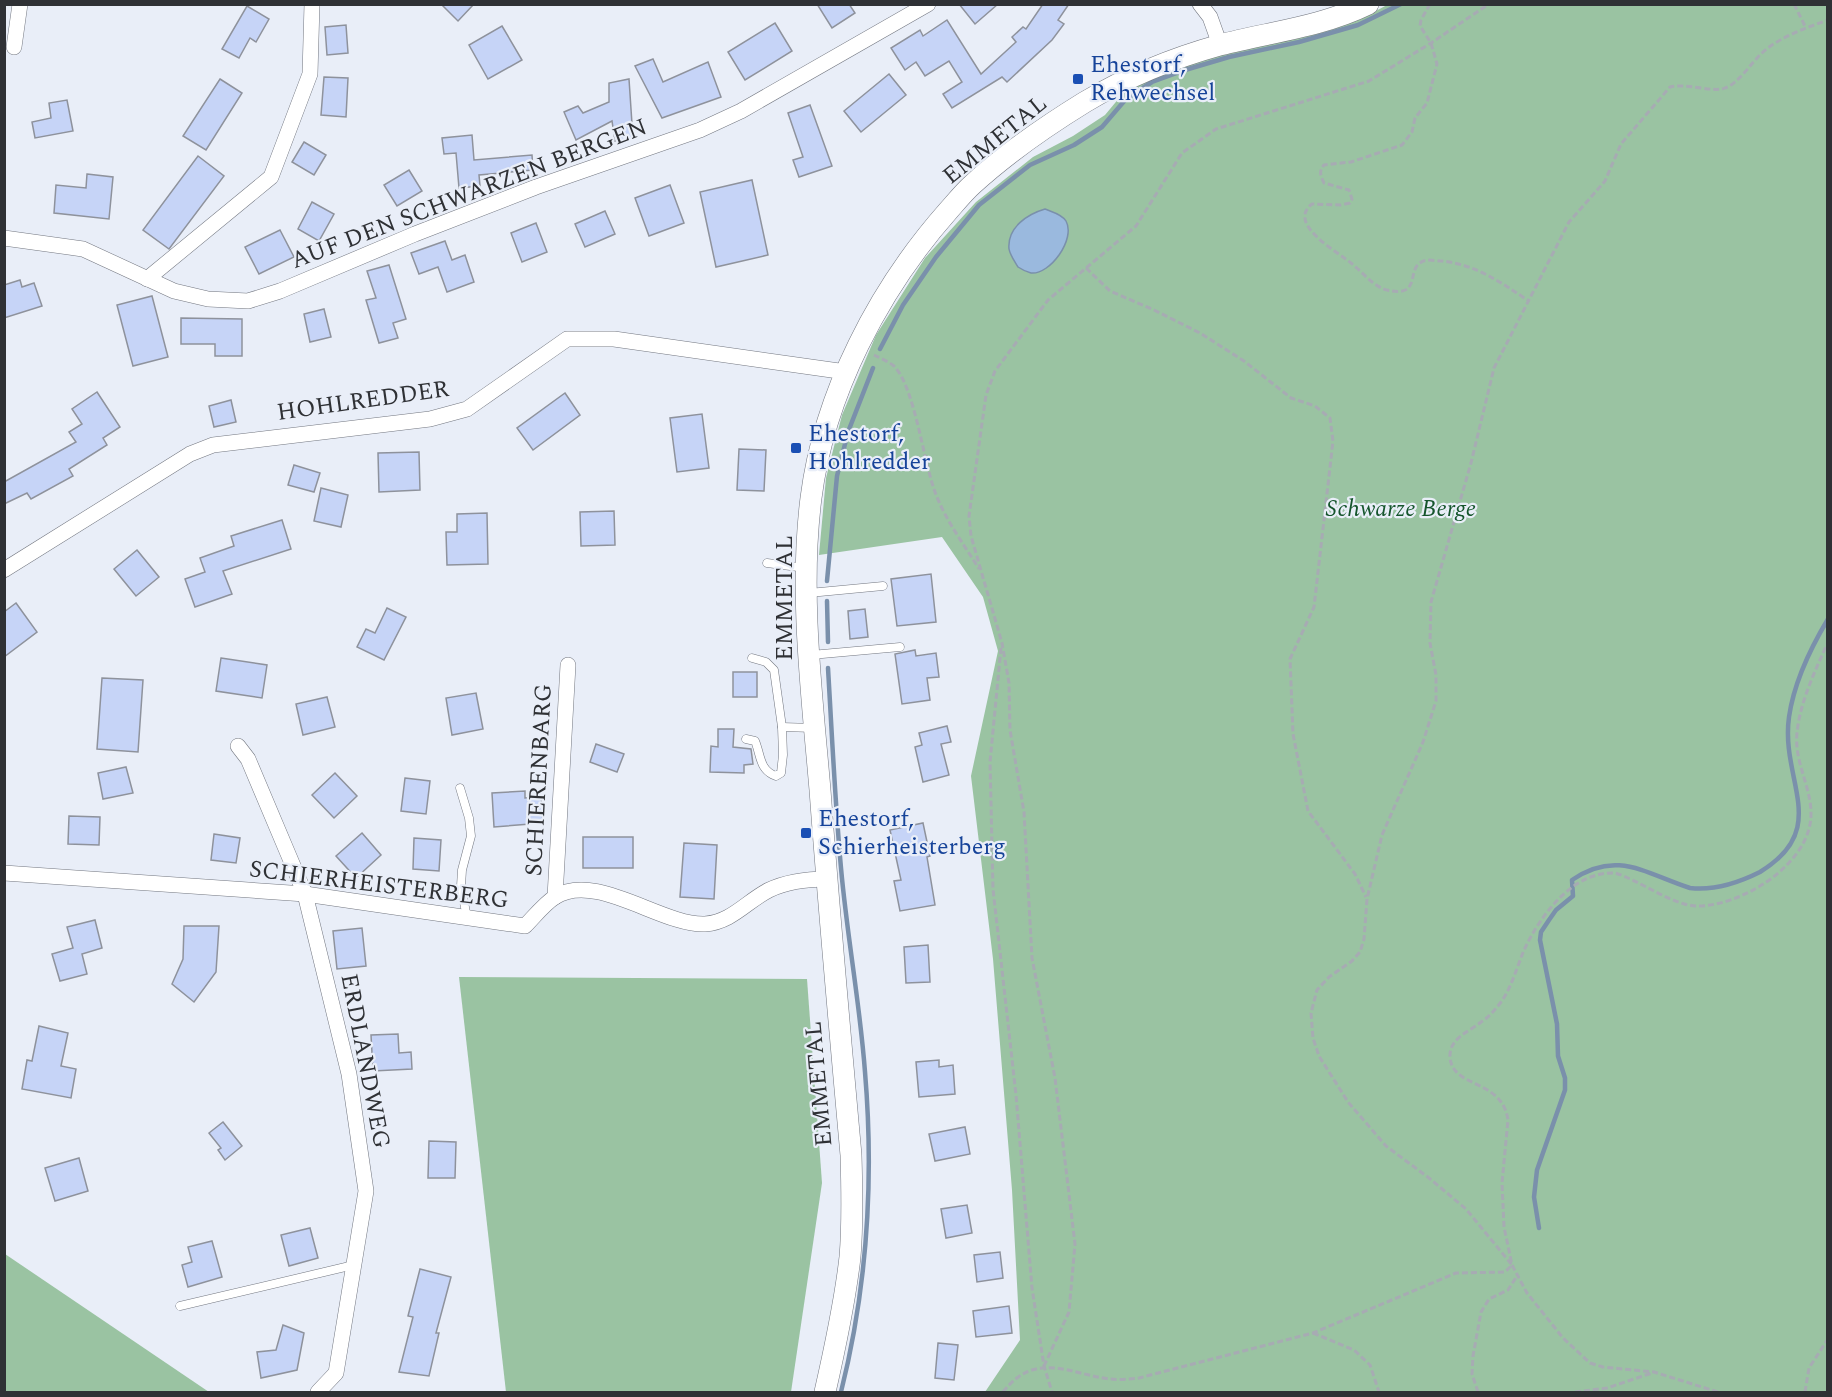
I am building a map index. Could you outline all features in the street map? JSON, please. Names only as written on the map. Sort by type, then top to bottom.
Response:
[{"type":"main road","name":"EMMETAL","points":[[825,1392],[850,1257],[852,1217],[851,1155],[814,728],[807,593],[811,498],[833,403],[880,304],[925,237],[971,185],[1036,133],[1131,77],[1167,62],[1220,45],[1325,21],[1368,4]]},
{"type":"street","points":[[15,47],[20,4]]},
{"type":"street","points":[[147,279],[271,177],[310,74],[312,4]]},
{"type":"street","name":"AUF DEN SCHWARZEN BERGEN","points":[[4,238],[83,249],[174,291],[208,299],[248,301],[280,291],[415,234],[536,187],[700,130],[741,111],[928,4]]},
{"type":"street","points":[[1200,4],[1210,17],[1220,45]]},
{"type":"street","name":"HOHLREDDER","points":[[4,570],[189,454],[213,445],[430,419],[467,409],[567,339],[614,339],[846,372]]},
{"type":"street","name":"SCHIERENBARG","points":[[555,897],[568,665]]},
{"type":"street","name":"ERDLANDWEG","points":[[238,746],[248,759],[305,894],[349,1074],[366,1191],[336,1373],[318,1392]]},
{"type":"street","name":"SCHIERHEISTERBERG","points":[[4,873],[305,894],[525,926],[555,897]]},
{"type":"street","points":[[555,897],[577,891],[613,895],[647,909],[703,924],[721,921],[767,891],[793,881],[827,879]]},
{"type":"lane","points":[[767,563],[807,568]]},
{"type":"lane","points":[[807,593],[883,586]]},
{"type":"lane","points":[[810,655],[900,647]]},
{"type":"lane","points":[[746,739],[755,741],[764,767],[771,775],[776,776],[781,773],[782,727],[774,670],[766,662],[752,658]]},
{"type":"lane","points":[[782,727],[814,728]]},
{"type":"lane","points":[[460,788],[469,818],[471,836],[462,870],[461,886],[467,918]]},
{"type":"lane","points":[[180,1306],[354,1265]]},
{"type":"path","points":[[1430,4],[1420,26],[1431,43],[1437,64],[1427,103],[1415,117],[1412,132],[1402,145],[1351,162],[1324,165],[1320,175],[1324,183],[1344,188],[1352,194],[1352,199],[1350,203],[1341,205],[1312,204],[1306,209],[1304,215],[1306,222],[1330,250],[1346,258],[1365,277],[1386,290],[1408,289],[1412,284],[1416,267],[1428,260],[1461,263],[1489,275],[1529,301]]},
{"type":"path","points":[[1044,1366],[1069,1312],[1075,1244],[1054,1078],[1032,958],[1024,812],[1010,730],[1009,683],[1002,643],[971,536],[969,516],[986,395],[995,371],[1048,300],[1136,226],[1182,153],[1216,129],[1369,81],[1489,4]]},
{"type":"path","points":[[1794,4],[1806,28]]},
{"type":"path","points":[[1512,1265],[1466,1209],[1386,1146],[1348,1102],[1319,1056],[1313,1038],[1311,1013],[1317,990],[1360,952],[1364,939],[1367,899],[1382,836],[1423,742],[1436,701],[1436,675],[1430,643],[1431,602],[1471,463],[1494,368],[1569,222],[1605,181],[1621,144],[1670,87],[1724,89],[1751,67],[1760,54],[1772,45],[1827,20]]},
{"type":"path","points":[[1085,268],[1110,291],[1200,333],[1244,361],[1291,398],[1315,406],[1330,418],[1333,441],[1314,607],[1290,659],[1293,734],[1308,811],[1355,874],[1367,899]]},
{"type":"path","points":[[858,348],[889,362],[901,376],[915,413],[923,454],[937,498],[983,574]]},
{"type":"path","points":[[1718,1392],[1654,1372],[1603,1367],[1590,1363],[1563,1338],[1527,1293],[1512,1265],[1504,1227],[1502,1203],[1507,1113],[1505,1106],[1496,1095],[1456,1073],[1450,1061],[1452,1047],[1457,1038],[1482,1022],[1497,1007],[1507,992],[1526,947],[1541,920],[1554,904],[1573,887],[1585,880],[1615,873],[1685,904],[1704,905],[1754,890],[1792,860],[1808,833],[1811,814],[1811,804],[1797,755],[1797,733],[1806,694],[1827,642]]},
{"type":"path","points":[[1002,643],[990,762],[993,890],[1016,1095],[1032,1288],[1044,1366],[1052,1392]]},
{"type":"path","points":[[1003,1392],[1026,1372],[1044,1366],[1111,1379],[1139,1378],[1313,1333],[1456,1273],[1506,1272],[1512,1265]]},
{"type":"path","points":[[1478,1392],[1472,1374],[1481,1312],[1490,1299],[1508,1290],[1517,1276]]},
{"type":"path","points":[[1313,1333],[1354,1350],[1370,1365],[1379,1392]]},
{"type":"path","points":[[1805,1392],[1809,1368],[1827,1339]]},
{"type":"path","points":[[1575,1392],[1608,1388],[1654,1372]]},
{"type":"green space","name":"Schwarze Berge","points":[[1387,5],[1827,5],[1827,1392],[985,1392],[1020,1340],[1012,1190],[993,959],[971,776],[998,651],[983,597],[942,537],[819,555],[826,478],[842,415],[876,335],[925,258],[976,202],[1033,157],[1073,136],[1105,115],[1125,91],[1180,66],[1374,12]]},
{"type":"green space","points":[[459,977],[807,979],[822,1183],[791,1392],[506,1392]]},
{"type":"green space","points":[[5,1254],[209,1392],[5,1392]]},
{"type":"water","points":[[1045,209],[1066,221],[1067,237],[1059,255],[1053,262],[1038,272],[1031,273],[1018,267],[1009,249],[1009,241],[1011,234],[1020,223],[1032,214]]},
{"type":"building","points":[[441,4],[474,4],[458,21]]},
{"type":"building","points":[[817,4],[849,4],[855,13],[832,28]]},
{"type":"building","points":[[959,4],[998,4],[975,24]]},
{"type":"building","points":[[1043,4],[1069,4],[1058,20],[1064,24],[1052,40],[1007,82],[1002,77],[952,108],[943,94],[962,82],[949,61],[925,76],[916,62],[905,70],[891,48],[920,30],[923,36],[947,20],[981,74],[1016,42],[1012,37],[1023,27],[1026,29]]},
{"type":"building","points":[[247,6],[269,19],[256,42],[250,38],[239,58],[222,49]]},
{"type":"building","points":[[775,23],[792,51],[745,80],[728,52]]},
{"type":"building","points":[[346,25],[348,53],[327,55],[325,27]]},
{"type":"building","points":[[502,26],[522,60],[488,79],[469,45]]},
{"type":"building","points":[[653,59],[663,82],[708,62],[721,97],[662,118],[635,66]]},
{"type":"building","points":[[889,74],[906,95],[861,132],[844,111]]},
{"type":"building","points":[[324,77],[348,78],[346,117],[321,115]]},
{"type":"building","points":[[220,79],[242,93],[206,150],[183,136]]},
{"type":"building","points":[[629,79],[633,139],[615,141],[612,121],[576,140],[564,112],[578,106],[583,113],[609,102],[609,83]]},
{"type":"building","points":[[67,100],[73,131],[35,138],[32,122],[51,118],[49,103]]},
{"type":"building","points":[[810,105],[832,166],[799,177],[793,160],[803,157],[788,113]]},
{"type":"building","points":[[472,135],[474,160],[532,155],[533,170],[479,175],[480,186],[459,188],[456,153],[444,154],[442,138]]},
{"type":"building","points":[[304,142],[326,155],[314,175],[292,162]]},
{"type":"building","points":[[198,156],[224,176],[169,249],[143,230]]},
{"type":"building","points":[[409,170],[422,191],[397,206],[384,185]]},
{"type":"building","points":[[87,174],[113,177],[109,219],[54,213],[56,185],[86,188]]},
{"type":"building","points":[[752,180],[768,255],[716,267],[700,192]]},
{"type":"building","points":[[670,185],[684,223],[649,236],[635,198]]},
{"type":"building","points":[[312,202],[334,214],[319,241],[298,229]]},
{"type":"building","points":[[605,211],[615,234],[585,247],[575,224]]},
{"type":"building","points":[[536,223],[547,252],[522,262],[511,233]]},
{"type":"building","points":[[280,230],[294,257],[259,274],[245,247]]},
{"type":"building","points":[[445,241],[452,260],[465,255],[474,282],[447,292],[438,267],[419,274],[411,253]]},
{"type":"building","points":[[389,265],[406,319],[393,323],[398,338],[379,343],[366,300],[376,298],[367,271]]},
{"type":"building","points":[[20,280],[22,287],[34,283],[42,306],[4,318],[4,285]]},
{"type":"building","points":[[152,296],[168,357],[133,366],[117,305]]},
{"type":"building","points":[[324,309],[331,337],[310,342],[304,314]]},
{"type":"building","points":[[181,318],[242,319],[242,356],[215,356],[215,344],[181,344]]},
{"type":"building","points":[[97,392],[120,427],[103,438],[107,445],[69,469],[73,476],[31,499],[27,493],[4,504],[4,482],[76,442],[69,432],[82,424],[72,409]]},
{"type":"building","points":[[565,393],[580,415],[533,450],[517,428]]},
{"type":"building","points":[[231,400],[236,422],[214,427],[209,406]]},
{"type":"building","points":[[702,414],[709,468],[677,472],[670,418]]},
{"type":"building","points":[[739,449],[766,450],[764,491],[737,490]]},
{"type":"building","points":[[419,452],[420,490],[379,492],[378,453]]},
{"type":"building","points":[[294,465],[320,473],[314,492],[288,485]]},
{"type":"building","points":[[321,488],[348,495],[341,527],[314,521]]},
{"type":"building","points":[[614,511],[615,545],[581,546],[580,512]]},
{"type":"building","points":[[487,513],[488,564],[447,565],[446,532],[457,532],[457,514]]},
{"type":"building","points":[[282,520],[291,549],[223,571],[232,594],[195,607],[185,579],[205,572],[200,558],[234,546],[231,536]]},
{"type":"building","points":[[137,550],[159,577],[136,596],[114,569]]},
{"type":"building","points":[[931,574],[936,622],[897,626],[891,579]]},
{"type":"building","points":[[16,603],[37,632],[4,657],[4,612]]},
{"type":"building","points":[[387,608],[406,617],[384,660],[357,647],[366,629],[375,633]]},
{"type":"building","points":[[865,609],[868,637],[850,639],[848,611]]},
{"type":"building","points":[[915,650],[916,656],[936,653],[939,677],[927,678],[930,700],[902,704],[895,654]]},
{"type":"building","points":[[221,658],[267,665],[262,698],[216,691]]},
{"type":"building","points":[[733,672],[757,672],[757,697],[733,697]]},
{"type":"building","points":[[102,678],[143,680],[138,752],[97,749]]},
{"type":"building","points":[[476,693],[483,729],[452,735],[446,698]]},
{"type":"building","points":[[327,697],[335,727],[303,735],[296,704]]},
{"type":"building","points":[[947,726],[951,742],[941,744],[949,775],[923,782],[915,747],[922,745],[919,733]]},
{"type":"building","points":[[718,729],[734,729],[733,747],[751,749],[753,764],[744,765],[744,773],[710,772],[711,746],[718,747]]},
{"type":"building","points":[[596,744],[624,754],[617,772],[590,762]]},
{"type":"building","points":[[126,767],[133,793],[103,799],[98,773]]},
{"type":"building","points":[[335,773],[357,796],[334,818],[312,795]]},
{"type":"building","points":[[405,778],[430,781],[426,814],[401,811]]},
{"type":"building","points":[[525,791],[525,798],[541,797],[543,823],[494,827],[492,793]]},
{"type":"building","points":[[69,816],[100,817],[99,845],[68,844]]},
{"type":"building","points":[[923,823],[930,856],[927,857],[935,905],[900,911],[894,881],[901,880],[890,830]]},
{"type":"building","points":[[362,833],[381,855],[356,878],[336,856]]},
{"type":"building","points":[[214,834],[240,838],[236,863],[211,860]]},
{"type":"building","points":[[583,837],[633,837],[633,868],[583,868]]},
{"type":"building","points":[[414,838],[441,840],[439,871],[413,869]]},
{"type":"building","points":[[684,843],[717,845],[714,899],[680,897]]},
{"type":"building","points":[[95,920],[102,948],[82,954],[87,974],[60,981],[52,954],[73,948],[67,927]]},
{"type":"building","points":[[184,926],[219,926],[216,972],[194,1002],[172,984],[183,959]]},
{"type":"building","points":[[362,928],[366,966],[337,969],[333,931]]},
{"type":"building","points":[[928,945],[930,982],[906,983],[904,947]]},
{"type":"building","points":[[39,1026],[68,1033],[61,1066],[76,1069],[71,1098],[22,1089],[27,1060],[32,1061]]},
{"type":"building","points":[[398,1034],[399,1053],[411,1052],[412,1069],[373,1071],[371,1035]]},
{"type":"building","points":[[939,1060],[939,1067],[953,1065],[955,1094],[919,1097],[916,1062]]},
{"type":"building","points":[[223,1122],[242,1146],[225,1160],[218,1150],[221,1148],[209,1133]]},
{"type":"building","points":[[965,1127],[970,1154],[935,1161],[929,1134]]},
{"type":"building","points":[[429,1141],[456,1142],[455,1178],[428,1178]]},
{"type":"building","points":[[79,1158],[88,1191],[55,1201],[45,1168]]},
{"type":"building","points":[[967,1205],[972,1233],[946,1238],[941,1209]]},
{"type":"building","points":[[310,1228],[318,1258],[289,1266],[281,1235]]},
{"type":"building","points":[[212,1241],[222,1277],[188,1287],[182,1265],[192,1262],[188,1247]]},
{"type":"building","points":[[1000,1252],[1003,1278],[977,1282],[974,1255]]},
{"type":"building","points":[[420,1269],[451,1277],[436,1333],[439,1333],[429,1376],[399,1372],[413,1317],[408,1316]]},
{"type":"building","points":[[1009,1306],[1012,1333],[976,1337],[973,1311]]},
{"type":"building","points":[[283,1325],[304,1333],[297,1370],[261,1378],[257,1352],[276,1350]]},
{"type":"building","points":[[938,1343],[958,1345],[954,1380],[935,1378]]},
{"type":"waterway","points":[[880,349],[903,305],[936,257],[979,205],[1030,165],[1074,145],[1102,127],[1126,99],[1152,82],[1185,70],[1358,25],[1401,4]]},
{"type":"waterway","points":[[827,581],[837,476],[848,432],[873,368]]},
{"type":"waterway","points":[[827,601],[828,642]]},
{"type":"waterway","points":[[1539,1228],[1534,1197],[1537,1170],[1565,1090],[1565,1078],[1558,1056],[1557,1024],[1540,940],[1541,932],[1556,910],[1573,896],[1572,880],[1603,866],[1631,867],[1690,888],[1699,889],[1735,883],[1760,872],[1782,855],[1794,838],[1798,820],[1798,802],[1788,740],[1791,704],[1804,666],[1828,619]]},
{"type":"waterway","points":[[828,668],[839,843],[863,1046],[869,1153],[862,1273],[850,1353],[841,1392]]},
{"type":"place","name":"Ehestorf, Rehwechsel","points":[[1078,79]]},
{"type":"place","name":"Ehestorf, Hohlredder","points":[[796,448]]},
{"type":"place","name":"Ehestorf, Schierheisterberg","points":[[806,833]]}]
